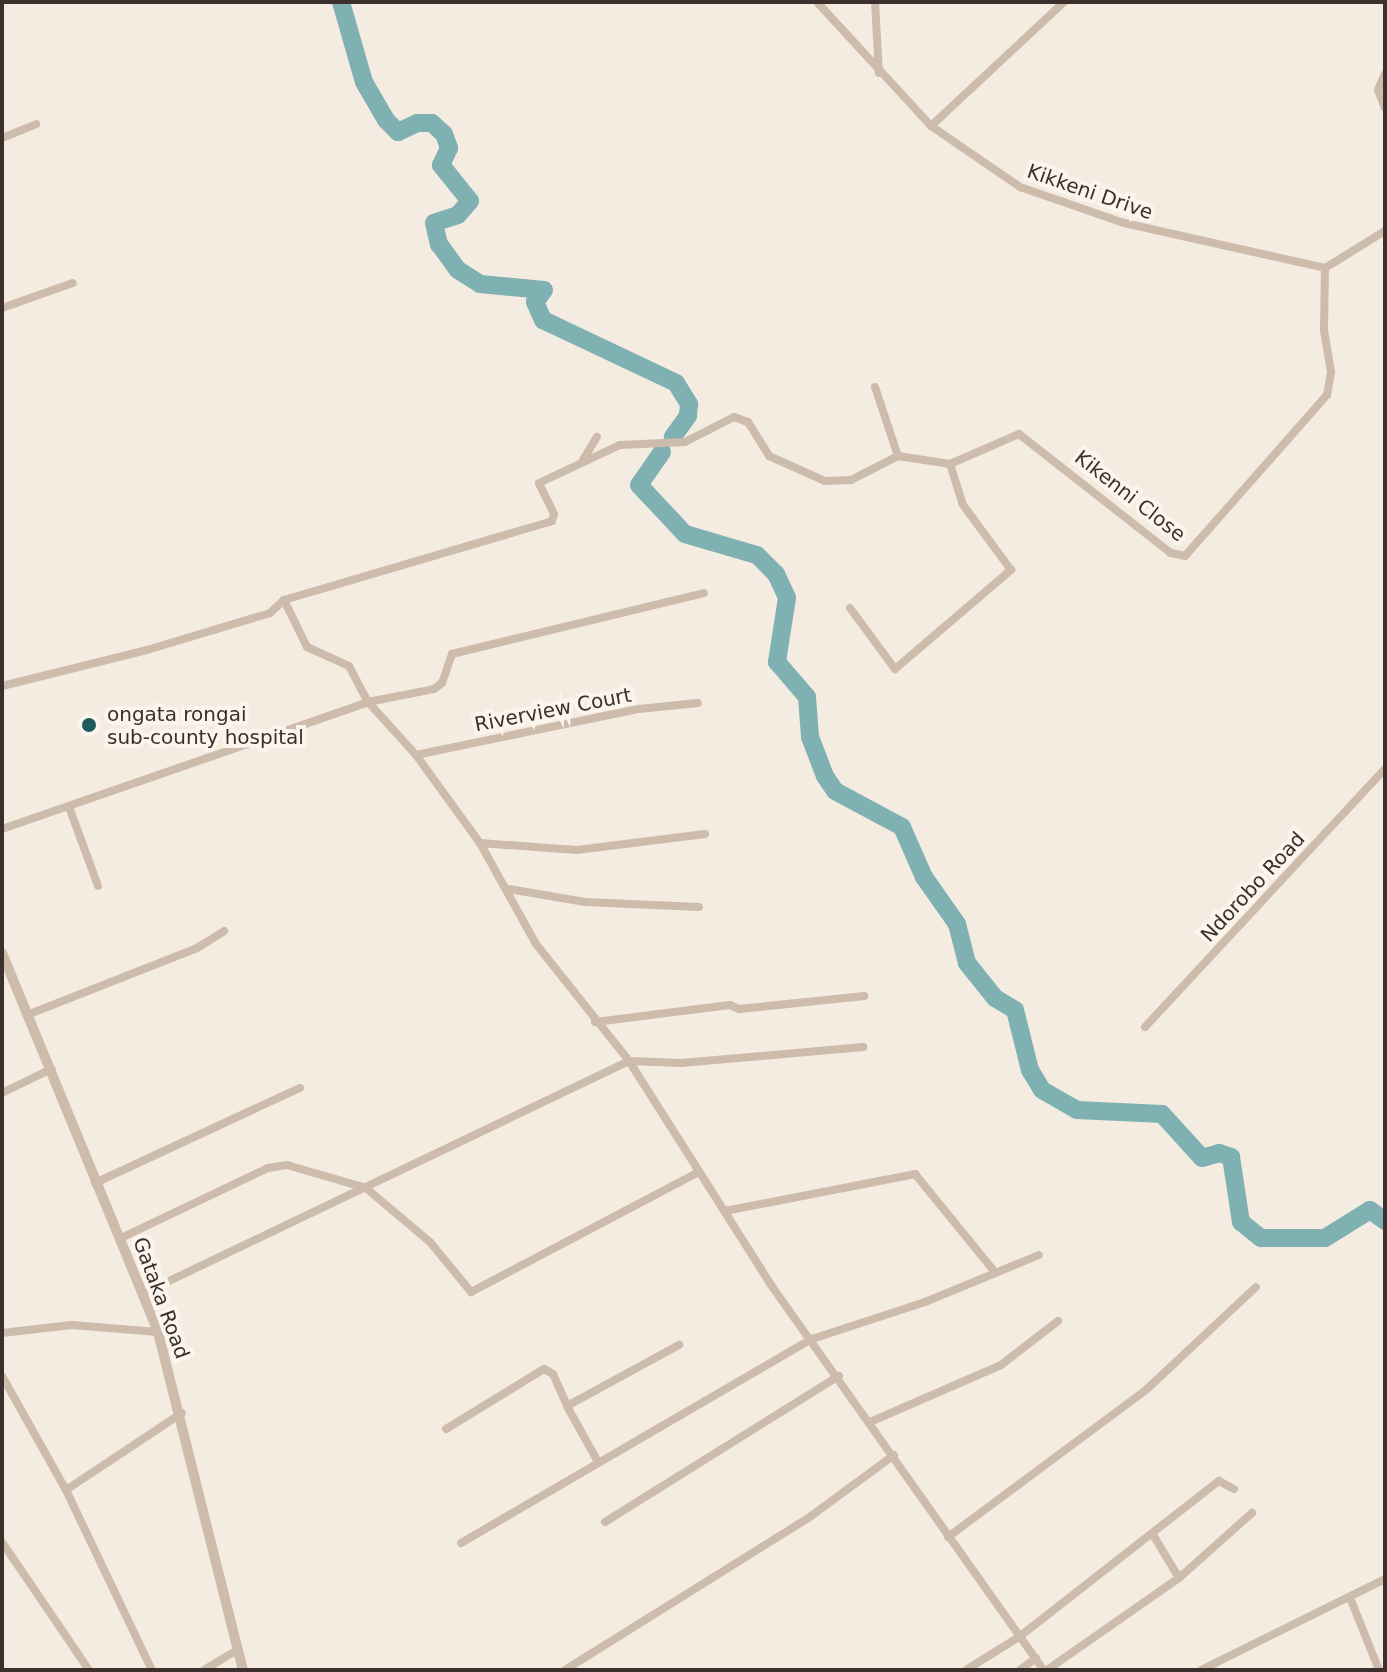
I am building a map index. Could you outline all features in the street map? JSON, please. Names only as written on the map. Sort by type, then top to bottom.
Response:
[{"type":"street","name":"Kikkeni Drive","points":[[817,2],[879,73],[931,126],[1020,187],[1124,223],[1325,268]]},
{"type":"street","points":[[875,2],[879,73]]},
{"type":"street","points":[[931,126],[1064,2]]},
{"type":"street","points":[[1385,74],[1378,90],[1385,108]]},
{"type":"street","points":[[2,138],[36,124]]},
{"type":"street","points":[[1325,268],[1385,231]]},
{"type":"street","name":"Kikenni Close","points":[[950,464],[1019,434],[1171,553],[1185,556],[1327,395],[1331,372],[1324,330],[1325,268]]},
{"type":"street","points":[[2,308],[73,283]]},
{"type":"street","points":[[875,387],[898,456]]},
{"type":"street","points":[[2,686],[270,613],[284,600],[552,521],[554,514],[537,486],[546,477],[620,445],[685,442],[734,417],[748,422],[769,456],[825,481],[851,480],[898,456],[950,464],[963,505],[1011,570],[895,669],[850,608]]},
{"type":"street","points":[[583,460],[597,437]]},
{"type":"street","points":[[2,829],[368,702],[434,689],[442,683],[452,654],[704,593]]},
{"type":"street","points":[[284,600],[307,647],[349,666],[368,702],[416,755],[480,843],[509,889],[536,944],[629,1061],[699,1172],[812,1339],[948,1537],[1046,1670],[1179,1578],[1252,1513]]},
{"type":"street","name":"Riverview Court","points":[[416,755],[623,712],[698,703]]},
{"type":"street","name":"Ndorobo Road","points":[[1145,1027],[1385,769]]},
{"type":"street","points":[[69,807],[98,886]]},
{"type":"street","points":[[480,843],[577,850],[705,834]]},
{"type":"street","points":[[509,889],[585,902],[699,907]]},
{"type":"street","points":[[27,1015],[197,948],[224,931]]},
{"type":"street","name":"Gataka Road","points":[[3,956],[158,1332],[182,1413],[243,1670]]},
{"type":"street","points":[[595,1022],[730,1005],[739,1009],[864,996]]},
{"type":"street","points":[[144,1293],[629,1061],[681,1063],[863,1047]]},
{"type":"street","points":[[2,1093],[51,1069]]},
{"type":"street","points":[[95,1183],[300,1088]]},
{"type":"street","points":[[121,1238],[268,1168],[315,1171],[366,1188],[417,1229],[471,1292],[699,1172]]},
{"type":"street","points":[[725,1211],[915,1174],[995,1272]]},
{"type":"street","points":[[461,1543],[597,1460],[812,1339],[1039,1255]]},
{"type":"street","points":[[948,1537],[1147,1389],[1256,1287]]},
{"type":"street","points":[[870,1422],[1001,1365],[1058,1321]]},
{"type":"street","points":[[2,1333],[72,1325],[158,1332]]},
{"type":"street","points":[[567,1406],[679,1345]]},
{"type":"street","points":[[446,1429],[544,1369],[553,1374],[597,1460]]},
{"type":"street","points":[[2,1376],[66,1490],[152,1670]]},
{"type":"street","points":[[605,1522],[839,1376]]},
{"type":"street","points":[[66,1490],[182,1413]]},
{"type":"street","points":[[565,1670],[794,1528],[894,1455]]},
{"type":"street","points":[[966,1670],[1019,1637],[1219,1481],[1234,1489]]},
{"type":"street","points":[[1152,1533],[1179,1578]]},
{"type":"street","points":[[2,1542],[89,1670]]},
{"type":"street","points":[[1201,1670],[1351,1600],[1385,1579]]},
{"type":"street","points":[[1351,1600],[1379,1670]]},
{"type":"street","points":[[204,1670],[237,1650]]},
{"type":"street","points":[[1020,1670],[1036,1658]]},
{"type":"waterway","points":[[341,2],[364,82],[386,120],[398,132],[417,123],[432,123],[444,134],[449,148],[441,165],[470,201],[458,215],[434,223],[439,244],[458,270],[480,284],[544,290],[535,302],[543,320],[676,383],[689,404],[688,416],[673,437]]},
{"type":"waterway","points":[[662,452],[639,485],[685,534],[757,555],[776,574],[787,598],[777,662],[807,697],[810,737],[825,776],[835,791],[902,827],[924,877],[957,924],[967,963],[995,998],[1015,1010],[1030,1070],[1042,1090],[1077,1110],[1162,1114],[1202,1158],[1219,1153],[1231,1157],[1241,1222],[1261,1238],[1325,1238],[1370,1210],[1385,1221]]},
{"type":"place","name":"ongata rongai sub-county hospital","points":[[89,725]]}]
